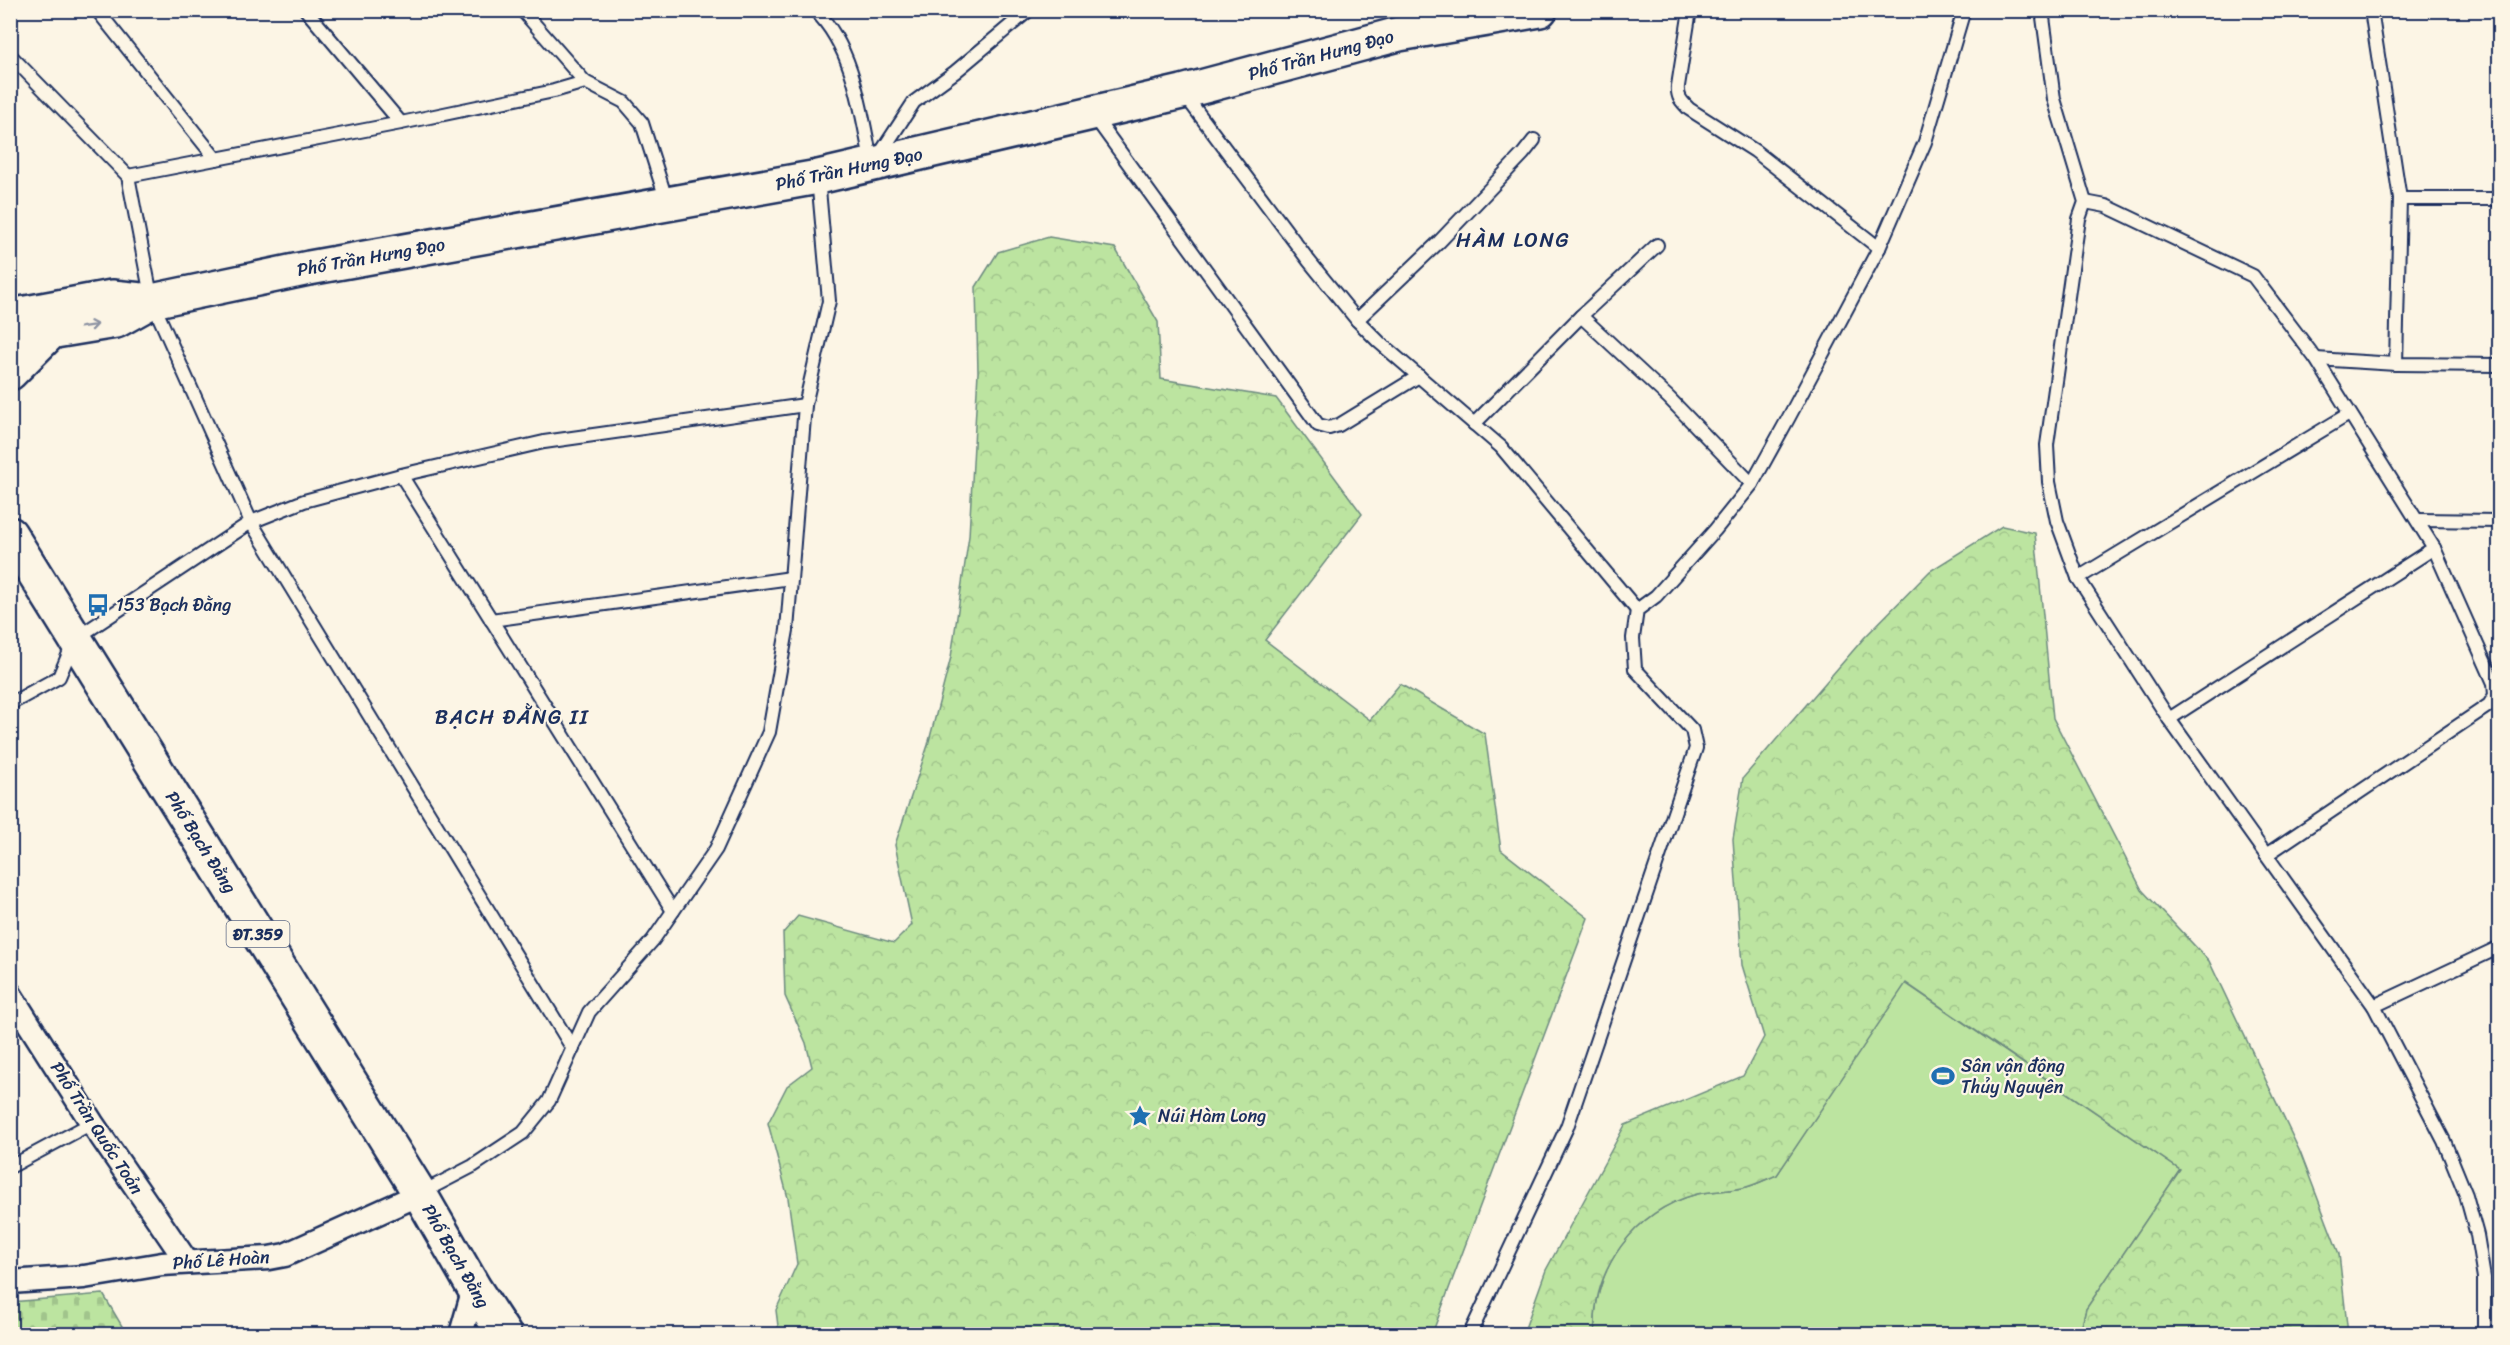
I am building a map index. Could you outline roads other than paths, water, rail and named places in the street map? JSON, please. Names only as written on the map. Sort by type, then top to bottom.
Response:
[{"type":"street","name":"Phố Trần Hưng Đạo","points":[[10,339],[28,317],[116,321],[152,301],[309,268],[872,166],[1182,92],[1399,34],[1540,10]]},
{"type":"street","points":[[10,373],[28,317]]},
{"type":"street","name":"Phố Bạch Đằng","points":[[10,534],[420,1194],[504,1335]]},
{"type":"street","name":"Phố Trần Quốc Toản","points":[[10,993],[92,1123],[187,1262]]},
{"type":"street","name":"Phố Lê Hoàn","points":[[10,1282],[84,1277],[187,1262],[269,1258],[285,1255],[420,1194]]},
{"type":"street","points":[[461,1335],[474,1288]]},
{"type":"lane","points":[[97,10],[216,159]]},
{"type":"lane","points":[[306,10],[401,123]]},
{"type":"lane","points":[[522,10],[585,82],[624,102],[642,123],[667,204]]},
{"type":"lane","points":[[815,10],[829,24],[858,92],[872,166]]},
{"type":"lane","points":[[872,166],[914,102],[1029,10]]},
{"type":"lane","points":[[1690,10],[1677,95],[1680,100],[1689,109],[1755,151],[1879,248]]},
{"type":"lane","points":[[1470,1335],[1567,1127],[1696,747],[1692,730],[1635,669],[1633,638],[1637,610],[1656,596],[1715,530],[1752,484],[1817,367],[1879,248],[1925,142],[1964,10]]},
{"type":"lane","points":[[2042,10],[2054,99],[2085,201],[2079,219],[2047,445],[2049,482],[2057,521],[2078,578],[2169,719],[2374,1006],[2444,1141],[2466,1195],[2477,1235],[2484,1278],[2484,1335]]},
{"type":"lane","points":[[2371,10],[2400,199],[2396,364]]},
{"type":"lane","points":[[10,55],[128,176],[152,301],[251,522],[573,1049]]},
{"type":"lane","points":[[128,176],[401,123],[554,91],[585,82]]},
{"type":"lane","points":[[1182,92],[1309,261],[1357,320],[1379,342],[1501,447],[1637,610]]},
{"type":"lane","points":[[1092,113],[1318,425],[1334,427],[1419,376]]},
{"type":"lane","points":[[1357,320],[1439,242],[1534,140]]},
{"type":"lane","points":[[420,1194],[473,1166],[523,1133],[549,1101],[590,1012],[653,940],[716,849],[768,732],[786,630],[805,405],[829,301],[818,177]]},
{"type":"lane","points":[[2400,199],[2499,199]]},
{"type":"lane","points":[[2085,201],[2106,206],[2253,276],[2316,359],[2434,548],[2494,683],[2495,695],[2489,705],[2266,855]]},
{"type":"lane","points":[[1474,424],[1581,316],[1657,245]]},
{"type":"lane","points":[[1581,316],[1669,398],[1752,484]]},
{"type":"lane","points":[[2316,359],[2396,364],[2499,365]]},
{"type":"lane","points":[[10,704],[59,677],[75,639],[251,522],[304,501],[401,475],[544,442],[645,430],[805,405]]},
{"type":"lane","points":[[2078,578],[2349,414]]},
{"type":"lane","points":[[401,475],[673,911]]},
{"type":"lane","points":[[2416,520],[2499,521]]},
{"type":"lane","points":[[2169,719],[2434,548]]},
{"type":"lane","points":[[491,620],[791,578]]},
{"type":"lane","points":[[2374,1006],[2499,947]]},
{"type":"lane","points":[[10,1167],[92,1123]]},
{"type":"place","name":"153 Bạch Đằng","points":[[98,605]]},
{"type":"place","name":"Sân vận động Thủy Nguyên","points":[[1943,1076]]},
{"type":"place","name":"Núi Hàm Long","points":[[1140,1116]]},
{"type":"district","name":"HÀM LONG","points":[[1513,240]]},
{"type":"district","name":"BẠCH ĐẰNG II","points":[[512,717]]}]
